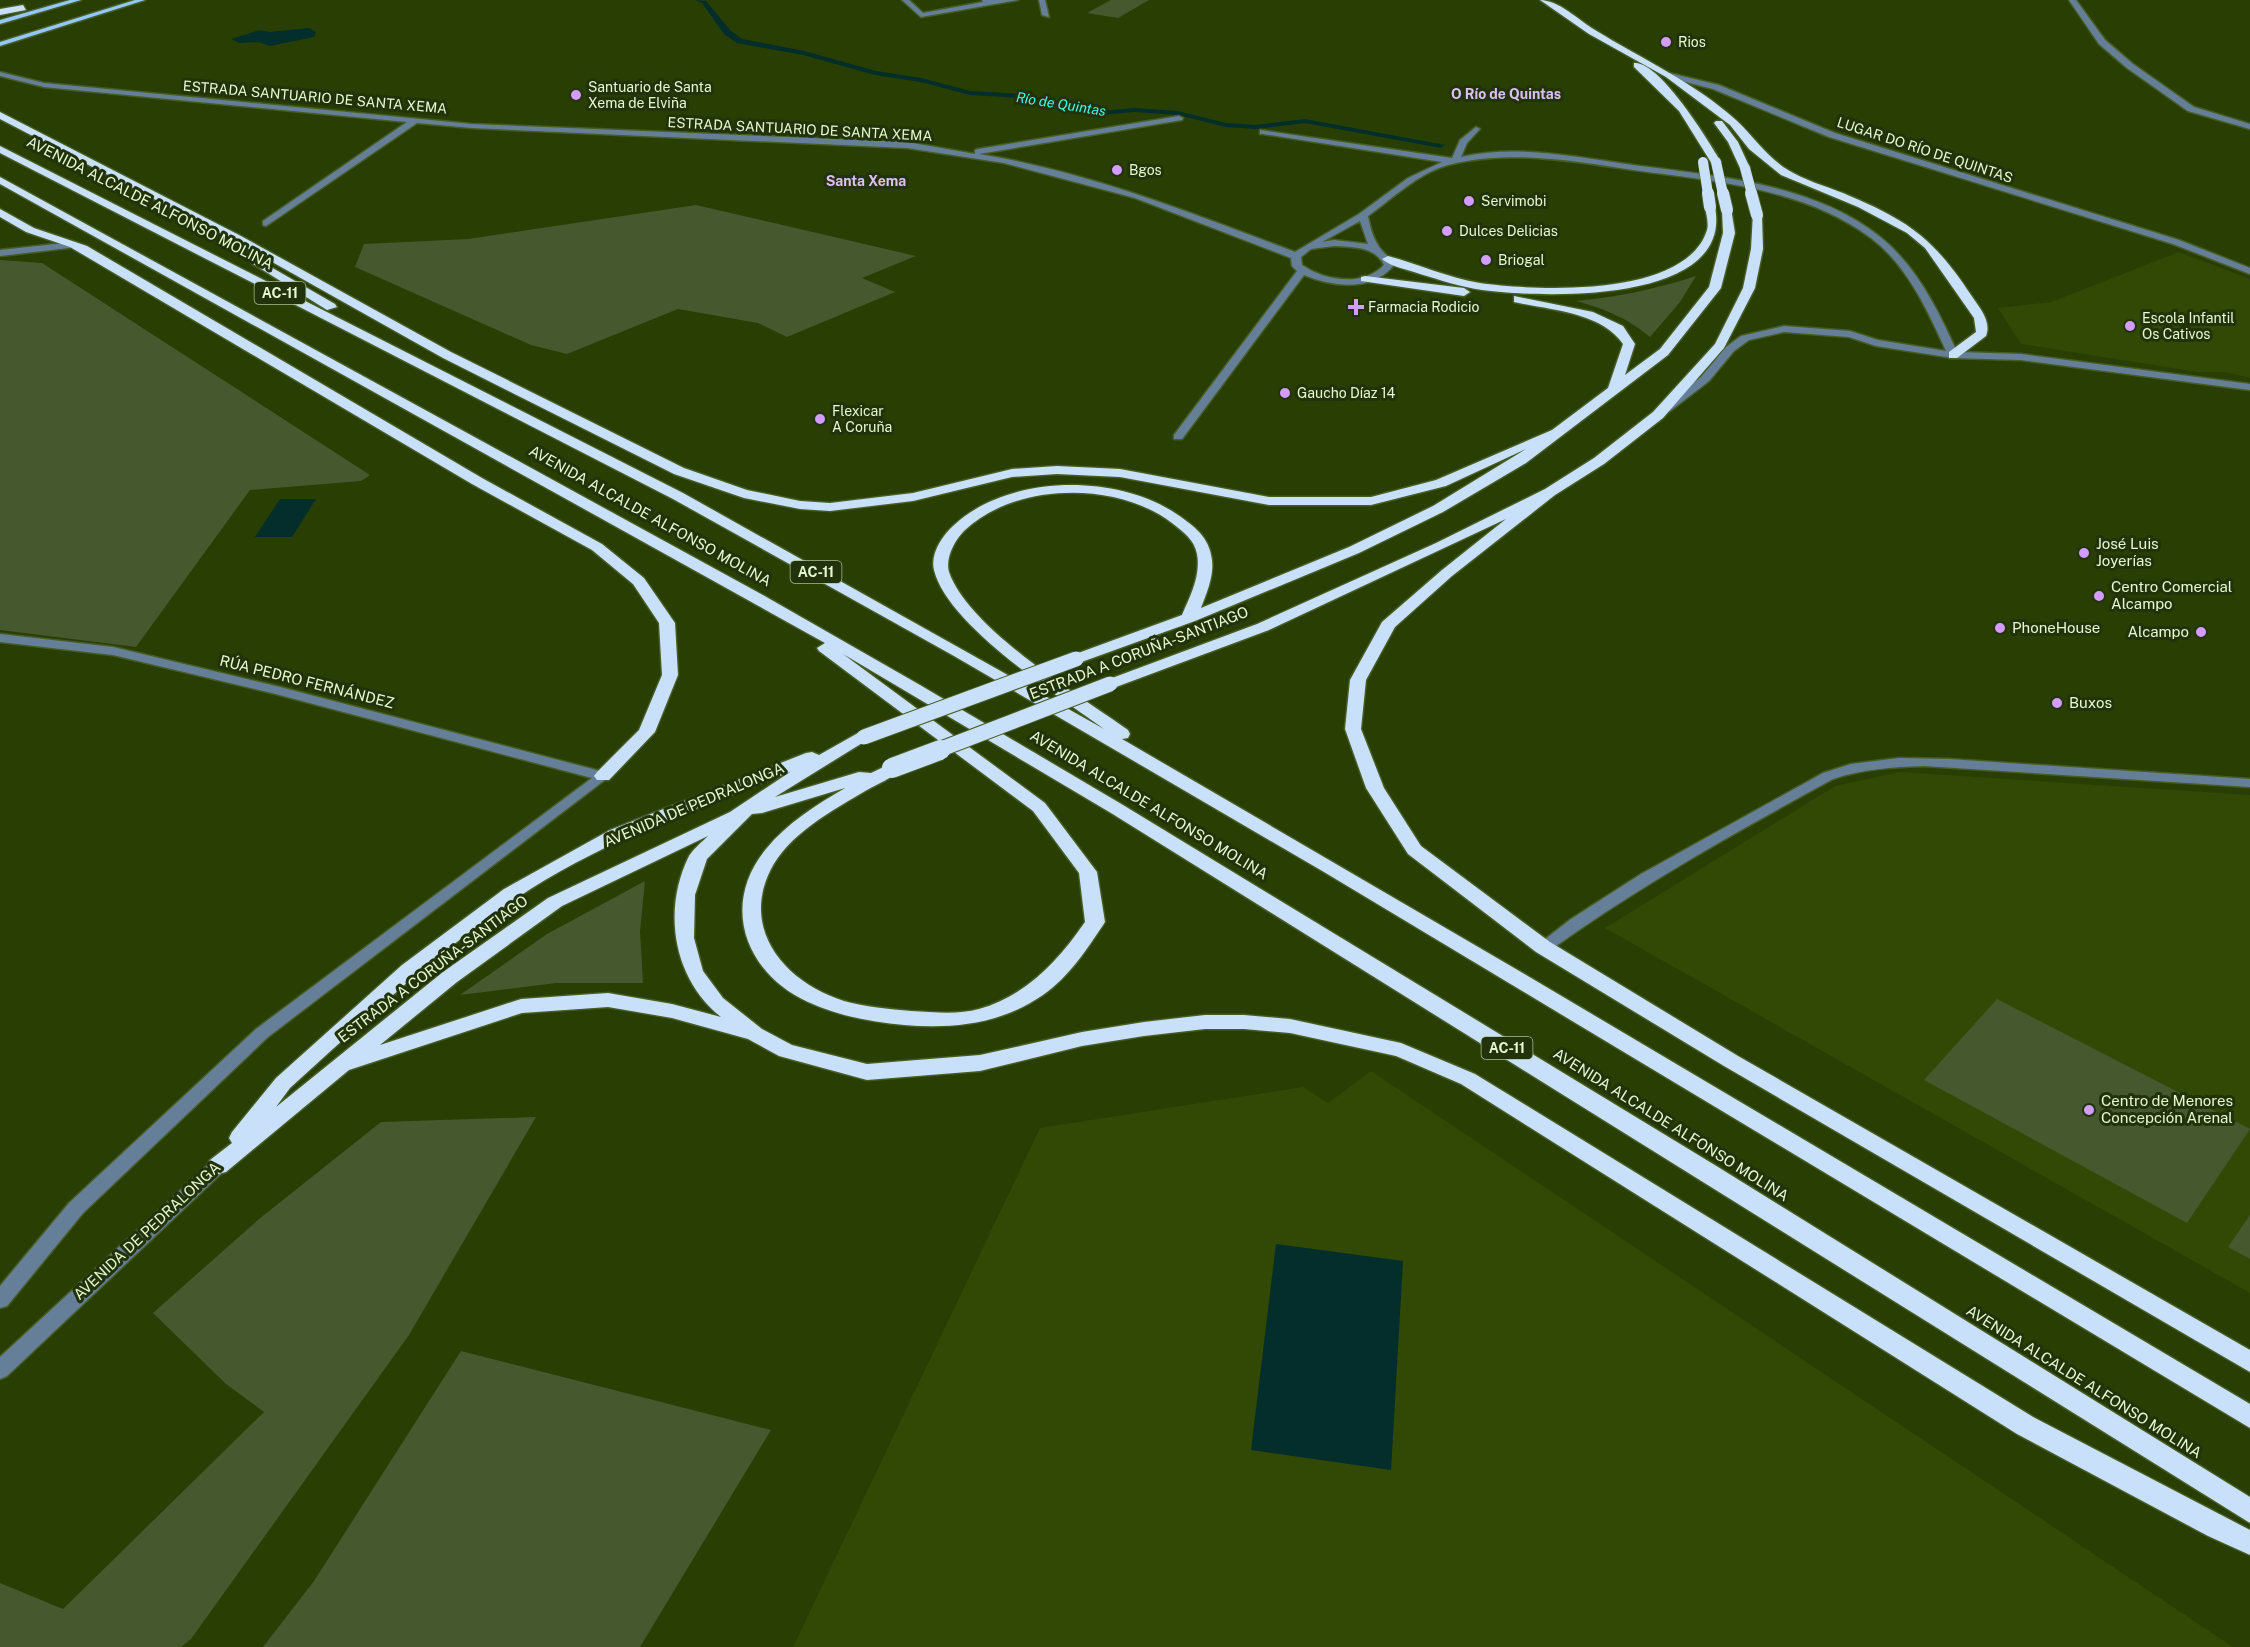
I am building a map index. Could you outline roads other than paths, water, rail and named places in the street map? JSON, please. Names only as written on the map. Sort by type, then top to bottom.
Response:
[{"type":"highway","name":"ESTRADA A CORUÑA-SANTIAGO","points":[[864,737],[1189,618],[1354,550],[1438,509],[1521,460],[1562,432],[1664,352],[1715,288],[1729,233],[1716,162],[1696,123],[1683,107],[1642,69],[1544,0]]},
{"type":"highway","points":[[0,12],[23,8]]},
{"type":"highway","name":"ESTRADA A CORUÑA-SANTIAGO","points":[[218,1166],[450,977],[555,902],[738,815],[892,768],[1263,627],[1441,546],[1550,492],[1599,461],[1658,415],[1720,345],[1737,316],[1749,288],[1757,249],[1757,215],[1745,168],[1733,142],[1713,116],[1670,75],[1592,32]]},
{"type":"highway","points":[[1670,75],[1733,123],[1753,147],[1785,172],[1887,217],[1929,246],[1952,275],[1980,318],[1982,333],[1953,355]]},
{"type":"highway","points":[[0,115],[237,238],[447,355],[616,441],[711,484],[744,494],[800,505],[831,507],[891,500],[1012,473],[1048,470],[1120,473],[1269,501],[1371,501],[1441,483],[1515,449],[1562,432]]},
{"type":"highway","points":[[1388,259],[1480,286],[1531,290],[1592,290],[1623,286],[1655,279],[1684,267],[1702,251],[1712,230],[1696,123]]},
{"type":"highway","name":"AVENIDA ALCALDE ALFONSO MOLINA","points":[[0,149],[116,212],[443,375],[767,544],[1184,780],[2250,1417]]},
{"type":"highway","points":[[106,170],[443,375]]},
{"type":"highway","name":"AVENIDA ALCALDE ALFONSO MOLINA","points":[[0,180],[173,278],[756,597],[1117,809],[1710,1173],[2250,1511]]},
{"type":"highway","points":[[0,212],[30,230],[173,278]]},
{"type":"highway","points":[[74,244],[477,481],[597,547],[639,581],[667,623],[670,675],[647,732],[603,776]]},
{"type":"highway","points":[[1365,279],[1532,301],[1589,315],[1619,329],[1629,344],[1614,390]]},
{"type":"highway","points":[[220,303],[275,352],[340,400]]},
{"type":"highway","points":[[1184,780],[995,639],[959,604],[941,570],[945,545],[963,523],[989,506],[1027,494],[1066,490],[1141,499],[1172,516],[1198,536],[1205,562],[1201,586],[1189,618]]},
{"type":"highway","points":[[1550,492],[1447,573],[1388,625],[1358,680],[1353,729],[1375,788],[1414,850],[1543,947],[1731,1061],[2250,1362]]},
{"type":"highway","points":[[756,597],[1039,807],[1088,872],[1095,922],[1067,963],[1026,997],[970,1018],[902,1017],[834,1005],[790,982],[760,952],[749,916],[761,870],[784,840],[821,811],[892,768]]},
{"type":"highway","points":[[864,737],[790,779],[738,815],[698,857],[686,895],[684,938],[694,972],[716,1003],[755,1034],[786,1051],[867,1072],[980,1063],[1082,1040],[1205,1022],[1290,1026],[1345,1036],[1401,1050],[1468,1078],[2026,1426],[2217,1528],[2250,1543]]},
{"type":"highway","name":"AVENIDA DE PEDRALONGA","points":[[218,1166],[283,1083],[409,970],[511,893],[616,834],[864,737]]},
{"type":"highway","points":[[337,1068],[443,1031],[521,1006],[532,1005],[608,1000],[672,1011],[755,1034]]},
{"type":"main road","points":[[23,8],[50,0]]},
{"type":"main road","points":[[0,22],[78,0]]},
{"type":"main road","points":[[30,25],[121,0]]},
{"type":"main road","points":[[0,44],[142,0]]},
{"type":"main road","points":[[0,51],[58,26]]},
{"type":"street","points":[[905,0],[921,15],[1015,0]]},
{"type":"street","points":[[982,0],[992,3]]},
{"type":"street","points":[[1042,0],[1046,15]]},
{"type":"street","points":[[2072,0],[2102,42],[2130,66],[2191,109],[2250,128]]},
{"type":"street","name":"ESTRADA SANTUARIO DE SANTA XEMA","points":[[2,74],[44,86],[471,126],[907,146],[968,154],[1004,161],[1138,196],[1296,256]]},
{"type":"street","name":"LUGAR DO RÍO DE QUINTAS","points":[[1670,75],[1716,87],[1832,135],[2176,242],[2250,271]]},
{"type":"street","points":[[968,154],[1179,118]]},
{"type":"street","points":[[266,223],[416,120]]},
{"type":"street","points":[[1455,161],[1463,142],[1476,129]]},
{"type":"street","points":[[1263,132],[1455,161]]},
{"type":"street","points":[[1308,247],[1334,243],[1375,250],[1388,259],[1389,265],[1386,271],[1365,279],[1323,279],[1302,271],[1294,261],[1296,256],[1308,247],[1363,214],[1414,177],[1455,161],[1508,155],[1587,160],[1752,187],[1819,207],[1873,235],[1890,249],[1928,303],[1953,355]]},
{"type":"street","points":[[1363,214],[1366,230],[1375,250]]},
{"type":"street","points":[[0,253],[74,244]]},
{"type":"street","points":[[1178,437],[1302,271]]},
{"type":"street","points":[[1658,415],[1705,379],[1730,349],[1745,339],[1784,329],[1850,334],[1876,343],[1953,355],[2020,357],[2250,387]]},
{"type":"street","name":"RÚA PEDRO FERNÁNDEZ","points":[[0,638],[113,651],[275,690],[603,776]]},
{"type":"street","points":[[1543,947],[1578,921],[1711,840],[1846,768],[1868,764],[1935,764],[2250,783]]},
{"type":"street","points":[[0,1300],[76,1208],[262,1033],[603,776]]},
{"type":"street","name":"AVENIDA DE PEDRALONGA","points":[[0,1370],[218,1166]]},
{"type":"water","points":[[309,28],[316,32],[314,37],[270,46],[258,42],[240,43],[231,39],[260,30],[270,32]]},
{"type":"water","points":[[280,499],[316,499],[292,537],[255,537]]},
{"type":"water","points":[[1276,1244],[1403,1261],[1391,1470],[1251,1450]]},
{"type":"waterway","name":"Río de Quintas","points":[[698,0],[704,2],[727,32],[740,41],[804,53],[875,73],[921,80],[970,93],[1022,96],[1046,102],[1082,106],[1101,113],[1134,110],[1178,113],[1226,125],[1256,127],[1305,121],[1441,145]]},
{"type":"place","name":"Rios","points":[[1666,42]]},
{"type":"place","name":"Santuario de Santa Xema de Elviña","points":[[576,95]]},
{"type":"place","name":"Bgos","points":[[1117,170]]},
{"type":"place","name":"Servimobi","points":[[1469,201]]},
{"type":"place","name":"Dulces Delicias","points":[[1447,231]]},
{"type":"place","name":"Briogal","points":[[1486,260]]},
{"type":"place","name":"Farmacia Rodicio","points":[[1356,307]]},
{"type":"place","name":"Escola Infantil Os Cativos","points":[[2130,326]]},
{"type":"place","name":"Gaucho Díaz 14","points":[[1285,393]]},
{"type":"place","name":"Flexicar A Coruña","points":[[820,419]]},
{"type":"place","name":"José Luis Joyerías","points":[[2084,553]]},
{"type":"place","name":"Centro Comercial Alcampo","points":[[2099,596]]},
{"type":"place","name":"PhoneHouse","points":[[2000,628]]},
{"type":"place","name":"Alcampo","points":[[2201,632]]},
{"type":"place","name":"Buxos","points":[[2057,703]]},
{"type":"place","name":"Centro de Menores Concepción Arenal","points":[[2089,1110]]},
{"type":"district","name":"O Río de Quintas","points":[[1506,94]]},
{"type":"district","name":"Santa Xema","points":[[866,181]]}]
